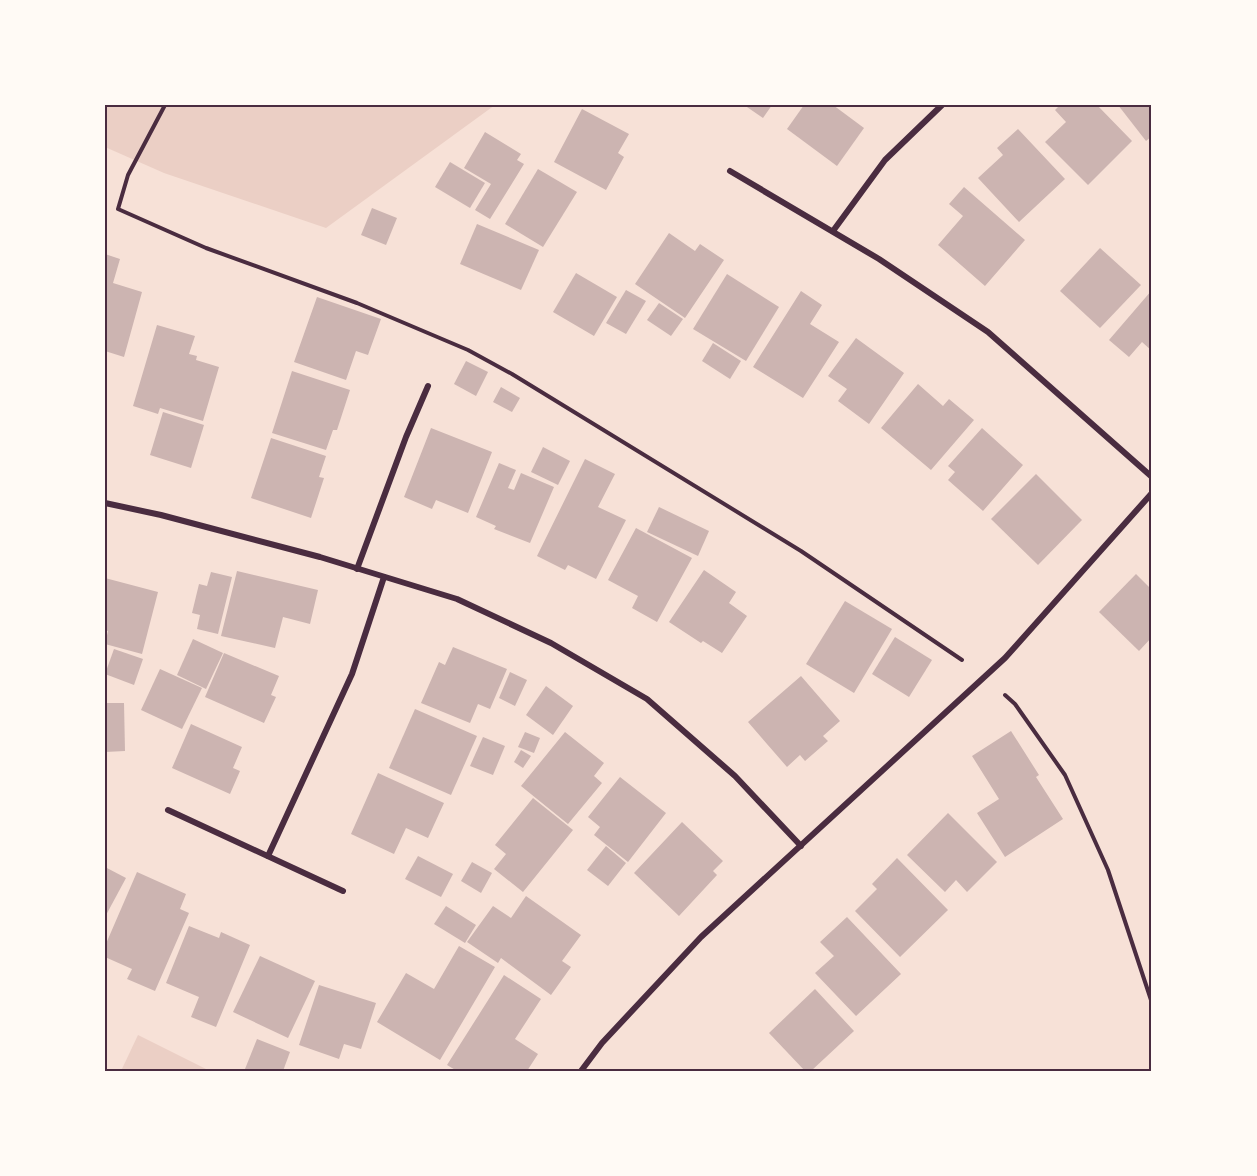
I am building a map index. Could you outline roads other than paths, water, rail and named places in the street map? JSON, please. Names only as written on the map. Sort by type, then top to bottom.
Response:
[{"type":"street","points":[[832,231],[885,160],[942,105]]},
{"type":"street","points":[[730,171],[879,259],[988,332],[1152,477]]},
{"type":"street","points":[[357,568],[406,437],[428,386]]},
{"type":"street","points":[[581,1071],[602,1042],[701,937],[1005,658],[1152,493]]},
{"type":"street","points":[[105,503],[161,515],[357,568],[457,599],[551,643],[647,699],[735,776],[801,846]]},
{"type":"street","points":[[268,856],[352,674],[384,577]]},
{"type":"street","points":[[168,810],[343,891]]}]
